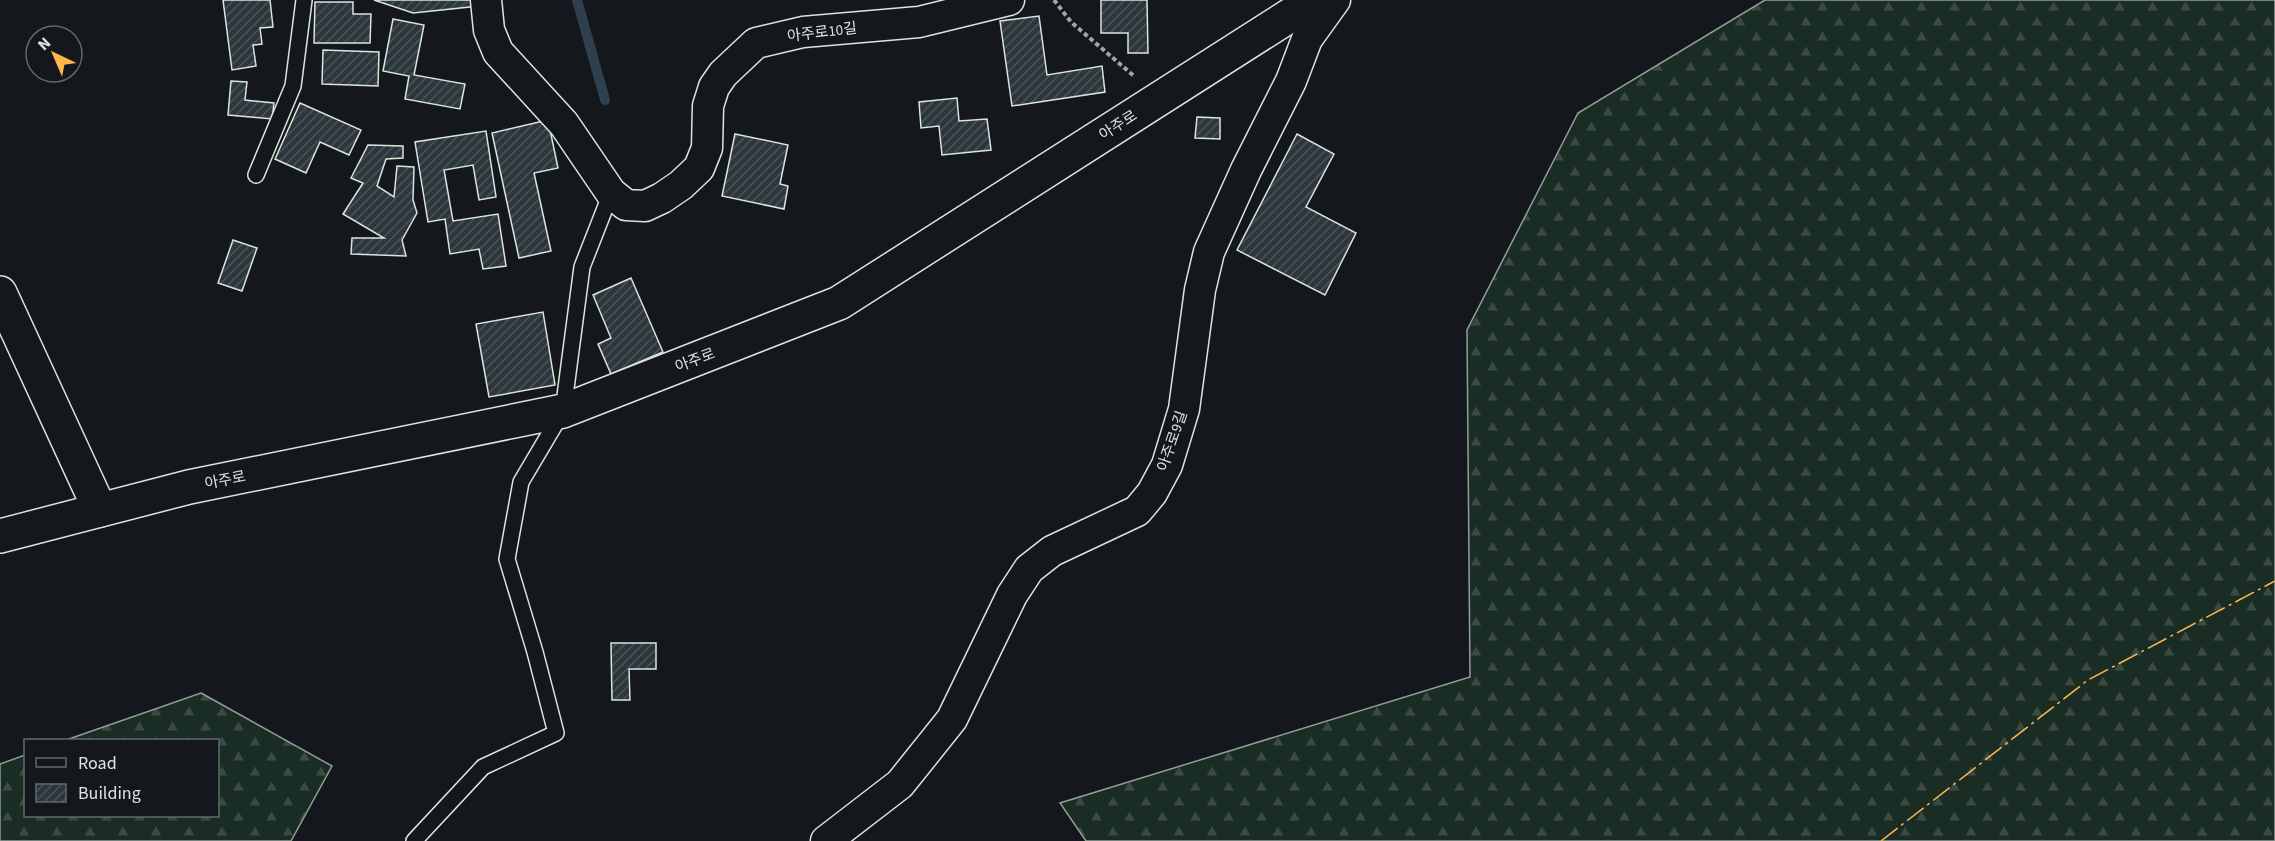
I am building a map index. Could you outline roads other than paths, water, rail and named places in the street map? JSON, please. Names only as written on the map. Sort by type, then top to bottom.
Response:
[{"type":"street","name":"아주로10길","points":[[486,0],[489,30],[498,52],[564,124],[611,193],[626,205],[645,206],[681,185],[699,168],[707,148],[708,106],[714,87],[723,74],[756,43],[803,32],[920,22],[1009,0]]},
{"type":"street","name":"아주로","points":[[0,536],[189,487],[563,411],[839,303],[1314,0]]},
{"type":"street","name":"아주로9길","points":[[826,841],[900,784],[952,719],[1012,595],[1029,569],[1052,551],[1137,511],[1152,494],[1167,465],[1184,409],[1200,290],[1209,252],[1246,170],[1291,81],[1307,39],[1335,0]]},
{"type":"street","points":[[0,293],[100,510]]},
{"type":"lane","points":[[256,175],[293,86],[304,0]]},
{"type":"lane","points":[[414,841],[483,767],[556,733],[507,559],[520,482],[563,411],[582,267],[611,193]]},
{"type":"waterway","points":[[577,0],[605,100]]}]
